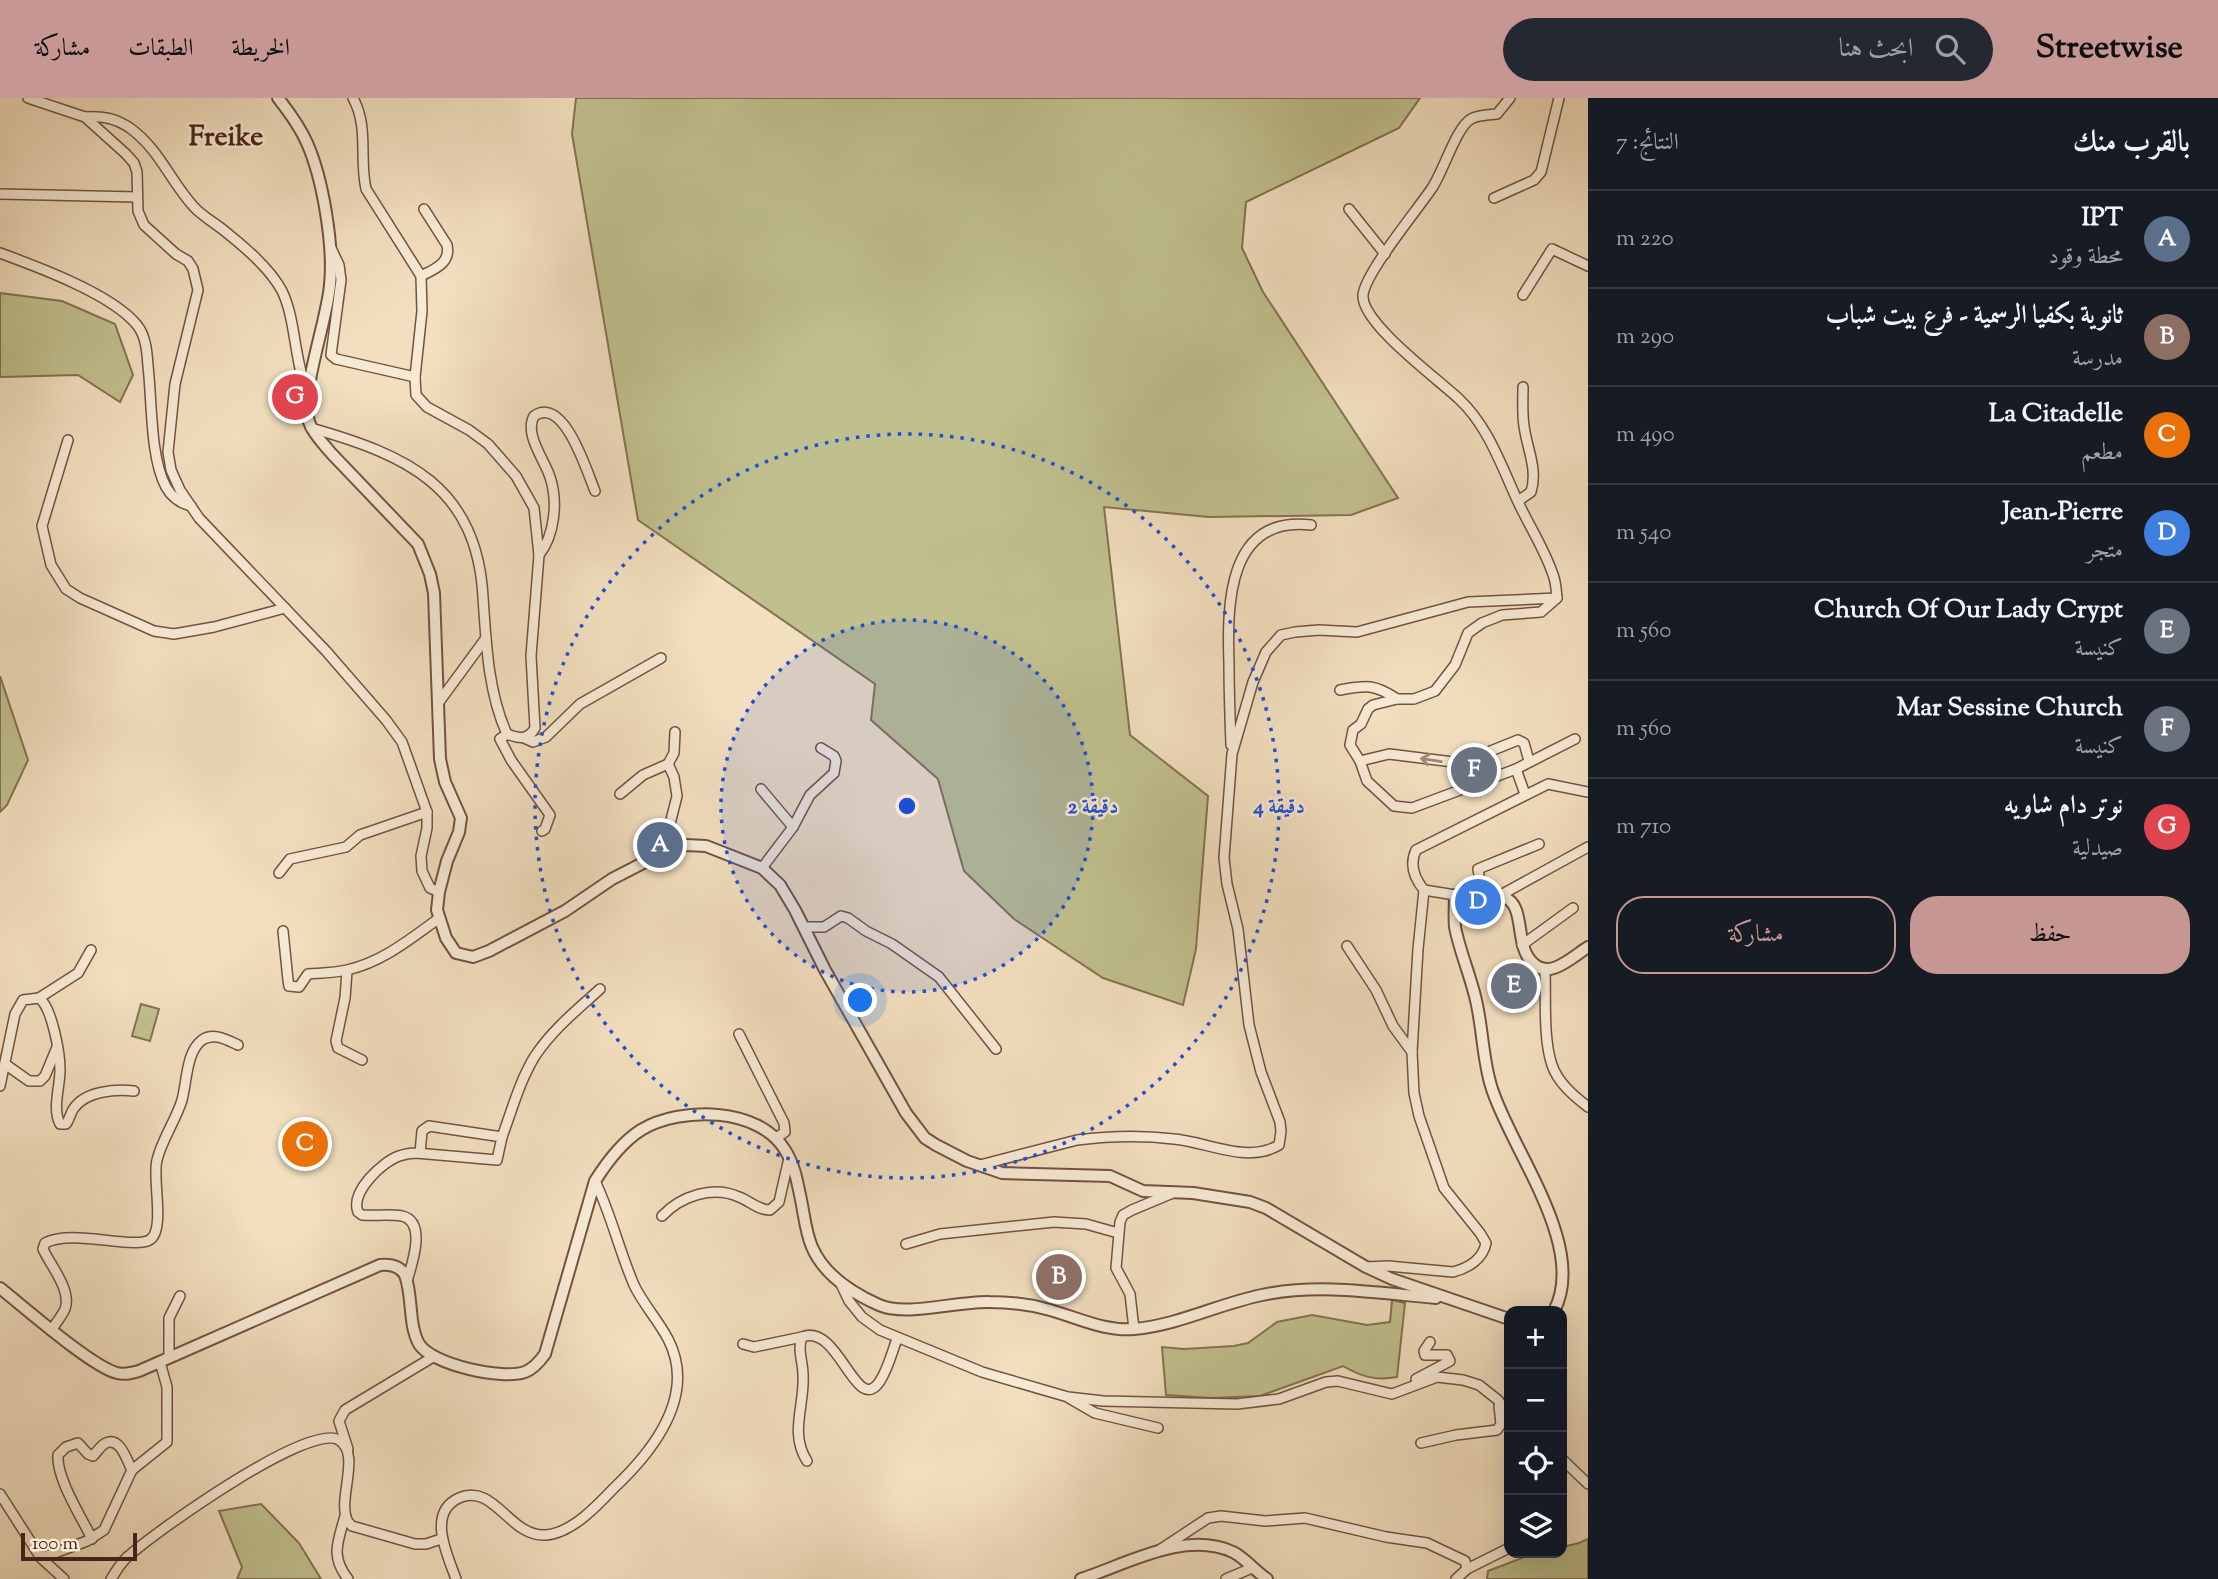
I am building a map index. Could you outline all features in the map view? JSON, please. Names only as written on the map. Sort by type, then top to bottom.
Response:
[{"type":"street","points":[[28,98],[85,117],[117,120],[145,140],[193,206],[247,251],[278,285],[286,302],[299,371],[308,394]]},
{"type":"street","points":[[278,98],[300,130],[310,151],[321,194],[329,246],[330,285],[308,394],[308,419],[331,453],[409,533],[424,555],[434,593],[442,774],[461,818],[437,904],[438,919],[456,953],[473,957],[565,911],[612,879],[668,850],[686,845],[706,846],[762,868],[780,885],[911,1121],[925,1138],[936,1145],[980,1166],[1002,1172],[1110,1176],[1143,1191],[1193,1193],[1250,1202],[1266,1208],[1366,1267],[1392,1279],[1504,1317]]},
{"type":"street","points":[[353,98],[363,122],[366,189],[421,276],[422,311],[415,377],[416,395],[419,400],[488,444],[516,476],[534,508],[539,555],[531,656],[535,728],[531,735],[524,738]]},
{"type":"street","points":[[1510,98],[1497,114],[1473,117],[1460,130],[1435,184],[1385,254],[1364,290],[1363,298],[1371,316],[1418,365],[1475,416],[1489,439],[1553,573],[1557,598]]},
{"type":"street","points":[[1494,198],[1534,180],[1541,172],[1559,98]]},
{"type":"street","points":[[85,117],[103,131],[134,163],[139,182],[138,211],[144,225],[188,261],[198,283],[195,308],[175,384],[168,452],[171,470],[180,490],[199,518],[326,651],[396,733],[414,770],[427,813],[421,856],[422,871],[430,888],[439,892]]},
{"type":"street","points":[[0,194],[137,197]]},
{"type":"street","points":[[421,276],[443,264],[449,251],[424,209]]},
{"type":"street","points":[[1349,209],[1385,254]]},
{"type":"street","points":[[329,246],[341,270],[336,324],[330,352],[332,357],[415,377]]},
{"type":"street","points":[[1523,295],[1552,249],[1588,265]]},
{"type":"street","points":[[0,253],[100,297],[122,311],[139,327],[146,351],[155,442],[162,477],[165,486],[176,500],[191,506]]},
{"type":"street","points":[[1518,500],[1531,492],[1534,476],[1522,410],[1523,387]]},
{"type":"street","points":[[539,555],[548,544],[552,532],[553,486],[531,429],[534,416],[546,411],[555,414],[567,428],[596,491]]},
{"type":"street","points":[[312,428],[371,446],[408,464],[432,480],[447,495],[476,545],[481,565],[485,638],[500,719],[507,734]]},
{"type":"street","points":[[68,440],[42,526],[51,565],[66,589],[154,631],[174,634],[214,628],[285,608]]},
{"type":"street","points":[[980,1166],[1093,1138],[1126,1136],[1176,1139],[1258,1154],[1279,1144],[1280,1122],[1261,1072],[1249,1025],[1238,929],[1224,858],[1232,754],[1227,625],[1236,571],[1248,548],[1258,537],[1296,523],[1311,525]]},
{"type":"street","points":[[1557,598],[1541,612],[1503,615],[1482,623],[1468,633],[1455,665],[1436,691],[1414,699],[1397,699],[1373,705],[1353,730],[1350,745],[1360,761],[1367,781],[1390,802],[1401,808],[1412,808],[1516,769],[1575,739]]},
{"type":"street","points":[[1232,754],[1253,682],[1266,652],[1281,635],[1319,630],[1357,632],[1468,602],[1557,598]]},
{"type":"street","points":[[439,702],[485,638]]},
{"type":"street","points":[[542,831],[550,815],[511,760],[500,739],[507,734],[533,742],[546,737],[580,704],[662,658]]},
{"type":"street","points":[[1340,690],[1379,687],[1397,699]]},
{"type":"street","points":[[620,794],[643,775],[668,764],[674,752],[675,732]]},
{"type":"street","points":[[1360,761],[1389,754],[1450,764],[1461,763],[1518,740],[1524,743],[1529,761]]},
{"type":"street","points":[[762,868],[793,827],[810,795],[834,773],[834,756],[821,748]]},
{"type":"street","points":[[668,764],[677,796],[669,828],[668,850]]},
{"type":"street","points":[[1516,769],[1525,794]]},
{"type":"street","points":[[1366,1267],[1388,1266],[1452,1272],[1471,1264],[1485,1249],[1485,1239],[1444,1188],[1419,1116],[1414,1093],[1412,1052],[1424,890],[1412,866],[1416,850],[1548,783],[1588,792]]},
{"type":"street","points":[[761,789],[793,827]]},
{"type":"street","points":[[279,873],[290,859],[346,847],[360,835],[427,813]]},
{"type":"street","points":[[1482,894],[1478,869],[1539,844]]},
{"type":"street","points":[[1499,896],[1588,847]]},
{"type":"street","points":[[1424,890],[1455,895],[1499,896],[1510,901],[1516,909],[1522,945],[1531,962],[1545,970],[1556,967],[1588,947]]},
{"type":"street","points":[[1455,895],[1456,930],[1478,1006],[1485,1064],[1492,1090],[1510,1130],[1556,1203],[1569,1243],[1572,1275],[1558,1306]]},
{"type":"street","points":[[1522,945],[1573,908]]},
{"type":"street","points":[[804,927],[821,928],[838,917],[844,917],[892,944],[946,984],[996,1049]]},
{"type":"street","points":[[283,930],[289,986],[299,987],[308,974],[346,971],[388,954],[438,919]]},
{"type":"street","points":[[1347,946],[1376,990],[1393,1026],[1412,1052]]},
{"type":"street","points":[[0,1086],[15,1014],[23,1000],[39,998],[78,973],[92,950]]},
{"type":"street","points":[[1545,970],[1552,1067],[1571,1094],[1588,1108]]},
{"type":"street","points":[[346,971],[345,998],[336,1041],[338,1048],[362,1060]]},
{"type":"street","points":[[407,1281],[416,1233],[412,1222],[400,1216],[362,1215],[358,1212],[355,1203],[367,1180],[397,1156],[420,1153],[497,1160],[524,1077],[535,1057],[556,1029],[600,989]]},
{"type":"street","points":[[39,998],[46,1004],[57,1047],[60,1072],[57,1116],[60,1124],[66,1124],[73,1109],[90,1096],[111,1091],[134,1091]]},
{"type":"street","points":[[739,1034],[784,1123],[785,1132],[776,1138]]},
{"type":"street","points":[[52,1329],[66,1303],[63,1290],[43,1249],[45,1243],[88,1237],[127,1242],[151,1239],[156,1233],[158,1221],[157,1159],[181,1101],[195,1048],[201,1041],[212,1036],[238,1045]]},
{"type":"street","points":[[5,1064],[29,1081],[40,1081],[45,1076],[57,1047]]},
{"type":"street","points":[[0,1288],[83,1353],[114,1372],[127,1374],[380,1265],[396,1266],[402,1270],[407,1281],[419,1343],[433,1357],[501,1375],[525,1372],[536,1365],[545,1354],[594,1181],[606,1163],[641,1130],[662,1121],[692,1115],[730,1116],[757,1124],[776,1138],[796,1174],[813,1249],[862,1317],[880,1331],[897,1339],[982,1372],[1068,1397],[1103,1401],[1237,1404],[1279,1399],[1326,1382],[1338,1381],[1381,1392],[1398,1392],[1437,1377],[1479,1385],[1498,1400],[1504,1409]]},
{"type":"street","points":[[420,1153],[422,1131],[429,1126],[502,1138]]},
{"type":"street","points":[[662,1216],[683,1198],[714,1192],[736,1195],[765,1210],[773,1208],[780,1197],[789,1158]]},
{"type":"street","points":[[456,1579],[441,1539],[442,1522],[447,1508],[460,1497],[482,1496],[530,1534],[548,1535],[558,1532],[587,1513],[624,1478],[656,1438],[671,1413],[678,1393],[670,1345],[635,1286],[594,1181]]},
{"type":"street","points":[[1133,1329],[1129,1294],[1116,1269],[1118,1233],[1123,1215],[1175,1192]]},
{"type":"street","points":[[906,1244],[940,1234],[1054,1222],[1086,1224],[1118,1233]]},
{"type":"street","points":[[839,1282],[878,1305],[893,1309],[912,1310],[978,1301],[999,1302],[1044,1308],[1097,1325],[1133,1329],[1179,1321],[1262,1295],[1304,1289],[1342,1289],[1452,1299]]},
{"type":"street","points":[[41,1558],[92,1539],[108,1525],[132,1470],[167,1442],[164,1359],[169,1318],[180,1296]]},
{"type":"street","points":[[743,1344],[754,1347],[816,1336],[828,1342],[855,1381],[868,1389],[881,1379],[897,1339]]},
{"type":"street","points":[[802,1337],[799,1346],[803,1378],[798,1435],[802,1453],[807,1461]]},
{"type":"street","points":[[1398,1392],[1450,1360],[1447,1355],[1425,1356],[1424,1351],[1430,1342]]},
{"type":"street","points":[[348,1579],[340,1569],[336,1557],[337,1542],[345,1516],[349,1462],[339,1421],[345,1410],[433,1357]]},
{"type":"street","points":[[1068,1397],[1095,1413],[1157,1428]]},
{"type":"street","points":[[1421,1443],[1497,1430],[1501,1421],[1498,1400]]},
{"type":"street","points":[[111,1579],[131,1553],[248,1471],[320,1440],[337,1439],[348,1451]]},
{"type":"street","points":[[92,1539],[65,1483],[58,1464],[58,1455],[66,1447],[78,1443],[88,1454],[93,1455],[105,1443],[113,1442],[119,1446],[132,1470]]},
{"type":"street","points":[[1567,1464],[1588,1484]]},
{"type":"street","points":[[0,1494],[41,1558],[64,1579]]},
{"type":"street","points":[[345,1516],[352,1525],[415,1544],[441,1539]]},
{"type":"street","points":[[1081,1579],[1160,1549],[1208,1518],[1221,1516],[1265,1521],[1305,1518],[1434,1545],[1463,1559],[1467,1569]]},
{"type":"street","points":[[1160,1549],[1191,1545],[1220,1548],[1237,1554],[1267,1579]]},
{"type":"street","points":[[1456,1579],[1467,1569],[1504,1550]]},
{"type":"street","points":[[1226,1579],[1252,1568]]},
{"type":"green space","points":[[576,98],[1420,98],[1399,128],[1246,202],[1242,248],[1263,292],[1398,498],[1351,515],[1209,517],[1104,507],[1130,735],[1208,796],[1196,949],[1183,1005],[1103,978],[1014,919],[964,871],[938,779],[871,720],[875,684],[638,520],[572,134]]},
{"type":"green space","points":[[0,293],[62,301],[115,324],[133,375],[120,402],[78,375],[0,377]]},
{"type":"green space","points":[[0,676],[28,760],[7,805],[0,812]]},
{"type":"green space","points":[[141,1004],[159,1009],[150,1041],[132,1036]]},
{"type":"green space","points":[[1392,1300],[1405,1303],[1397,1377],[1369,1377],[1343,1366],[1260,1396],[1211,1398],[1166,1395],[1162,1347],[1184,1349],[1234,1346],[1248,1343],[1277,1322],[1312,1315],[1367,1325],[1390,1322]]},
{"type":"green space","points":[[261,1504],[299,1543],[321,1579],[237,1579],[242,1567],[219,1511]]},
{"type":"green space","points":[[1588,1539],[1588,1579],[1487,1579],[1488,1571],[1522,1558],[1567,1558],[1567,1546]]},
{"type":"place","name":"نوتر دام شاويه","points":[[295,397]]},
{"type":"place","name":"Mar Sessine Church","points":[[1474,770]]},
{"type":"place","name":"IPT","points":[[660,845]]},
{"type":"place","name":"Jean-Pierre","points":[[1478,902]]},
{"type":"place","name":"Church Of Our Lady Crypt","points":[[1514,986]]},
{"type":"place","name":"La Citadelle","points":[[305,1144]]},
{"type":"place","name":"ثانوية بكفيا الرسمية - فرع بيت شباب","points":[[1059,1277]]},
{"type":"district","name":"Freike","points":[[226,135]]}]
